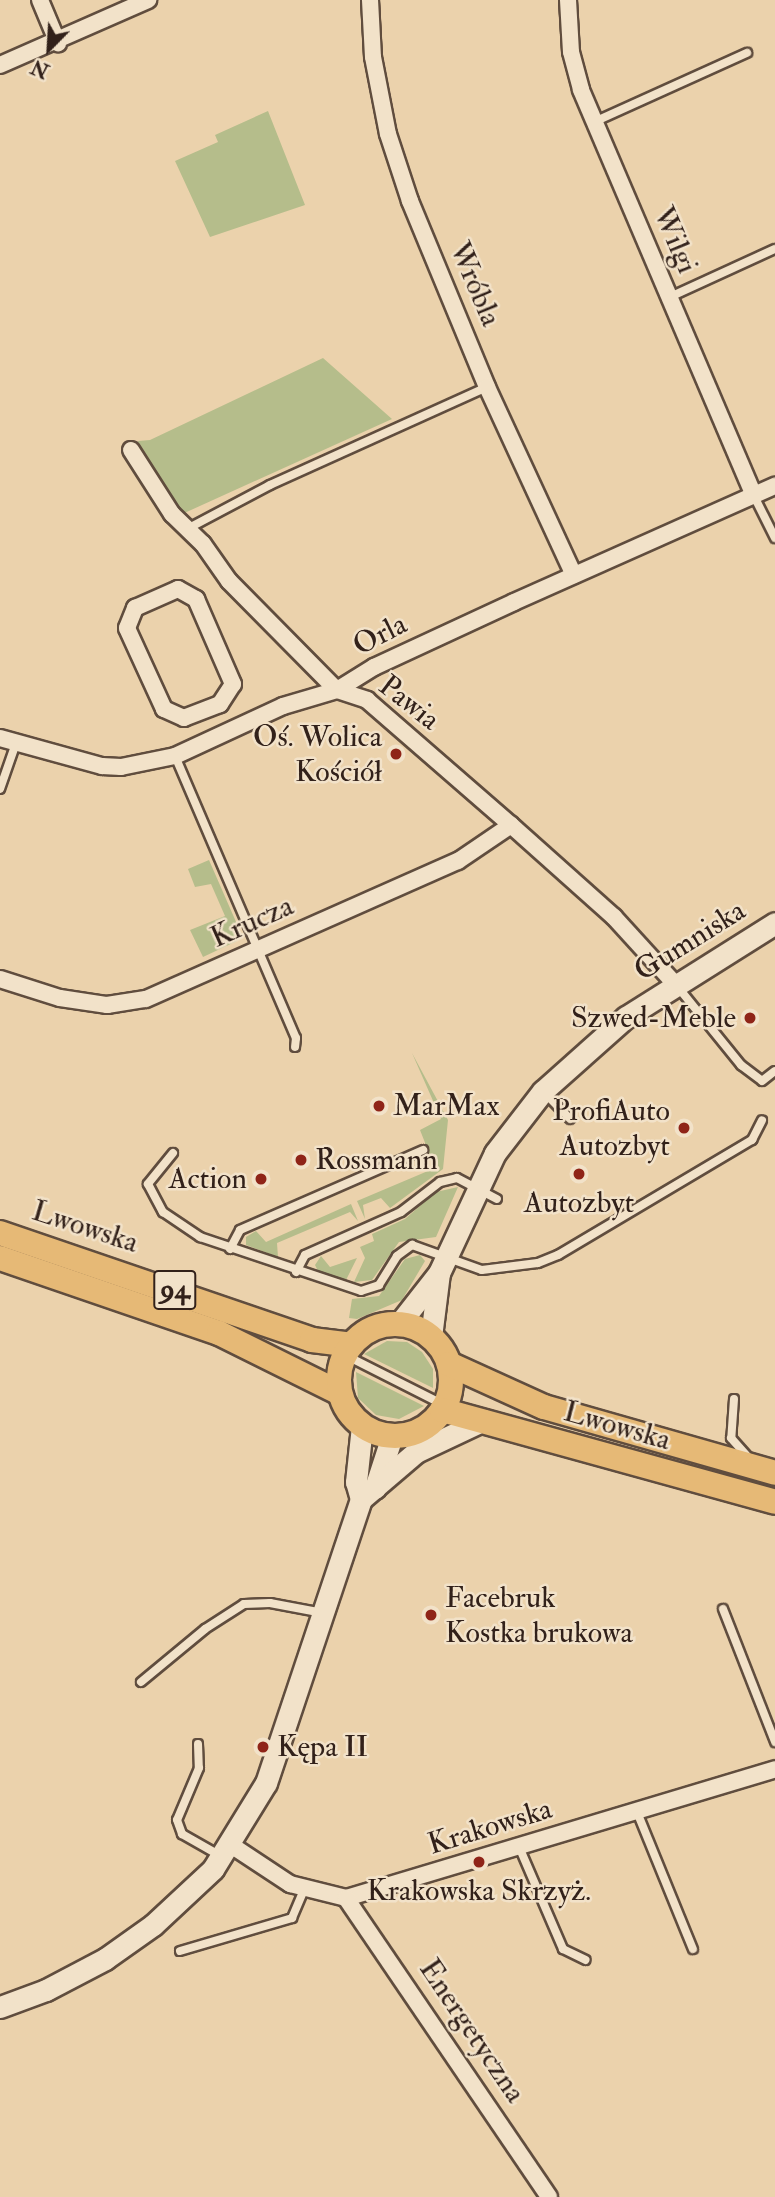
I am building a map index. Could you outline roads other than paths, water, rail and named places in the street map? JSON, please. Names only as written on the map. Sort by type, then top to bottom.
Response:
[{"type":"main road","name":"Lwowska","points":[[0,1233],[348,1350]]},
{"type":"main road","name":"Lwowska","points":[[0,1258],[219,1333],[340,1393]]},
{"type":"main road","points":[[340,1393],[348,1350],[368,1331],[399,1324],[431,1337],[449,1364],[450,1385],[443,1408],[420,1430],[391,1436],[362,1426]]},
{"type":"main road","name":"Lwowska","points":[[449,1364],[544,1407],[771,1472]]},
{"type":"main road","name":"94","points":[[340,1393],[362,1426]]},
{"type":"main road","name":"Lwowska","points":[[443,1408],[775,1502]]},
{"type":"street","points":[[40,0],[58,43]]},
{"type":"street","points":[[0,65],[58,43],[148,0]]},
{"type":"street","name":"Wróbla","points":[[370,0],[373,57],[388,134],[410,201],[487,387],[574,575]]},
{"type":"street","name":"Wilgi","points":[[568,0],[571,52],[594,122],[754,496]]},
{"type":"street","name":"Pawia","points":[[131,450],[187,529],[229,581],[337,690],[367,700],[511,825],[614,917],[675,984]]},
{"type":"street","name":"Orla","points":[[0,738],[103,766],[121,767],[175,756],[283,706],[337,690],[374,667],[775,486]]},
{"type":"street","points":[[178,589],[191,593],[233,684],[231,691],[220,704],[184,718],[167,713],[127,628],[130,613],[178,589]]},
{"type":"street","name":"Krucza","points":[[0,979],[60,998],[107,1005],[146,999],[458,862],[511,825]]},
{"type":"street","name":"Gumniska","points":[[443,1265],[477,1187],[505,1138],[543,1091],[626,1017],[775,923]]},
{"type":"street","points":[[399,1324],[443,1265]]},
{"type":"street","points":[[431,1337],[443,1265]]},
{"type":"street","points":[[368,1494],[416,1452],[484,1420]]},
{"type":"street","points":[[362,1426],[356,1482],[368,1494]]},
{"type":"street","points":[[0,2007],[77,1976],[121,1949],[153,1925],[226,1851],[266,1783],[391,1436]]},
{"type":"street","name":"Krakowska","points":[[226,1851],[303,1890],[346,1898],[520,1849],[775,1769]]},
{"type":"street","name":"Energetyczna","points":[[346,1898],[549,2197]]},
{"type":"lane","points":[[594,122],[747,53]]},
{"type":"lane","points":[[670,297],[775,249]]},
{"type":"lane","points":[[187,529],[246,496],[487,387]]},
{"type":"lane","points":[[754,496],[775,538]]},
{"type":"lane","points":[[0,789],[16,743]]},
{"type":"lane","points":[[175,756],[296,1038],[295,1047]]},
{"type":"lane","points":[[675,984],[741,1065],[762,1081],[775,1072]]},
{"type":"lane","points":[[543,1091],[570,1119]]},
{"type":"lane","points":[[173,1153],[148,1184],[163,1212],[200,1237],[230,1249],[361,1291],[379,1285],[405,1248],[420,1247],[443,1265],[482,1270],[538,1263],[558,1255],[752,1140],[762,1120]]},
{"type":"lane","points":[[230,1249],[240,1230],[423,1150]]},
{"type":"lane","points":[[296,1272],[305,1255],[401,1212],[440,1182],[457,1178],[497,1199]]},
{"type":"lane","points":[[348,1350],[443,1408]]},
{"type":"lane","points":[[734,1399],[731,1438],[771,1472]]},
{"type":"lane","points":[[141,1682],[205,1629],[244,1604],[270,1603],[326,1613]]},
{"type":"lane","points":[[723,1609],[775,1742]]},
{"type":"lane","points":[[198,1744],[199,1768],[177,1820],[182,1834],[226,1851]]},
{"type":"lane","points":[[637,1812],[693,1949]]},
{"type":"lane","points":[[520,1849],[563,1949],[586,1960]]},
{"type":"lane","points":[[180,1951],[292,1918],[303,1890]]},
{"type":"place","name":"Oś. Wolica Kościół","points":[[396,754]]},
{"type":"place","name":"Szwed-Meble","points":[[750,1018]]},
{"type":"place","name":"MarMax","points":[[379,1106]]},
{"type":"place","name":"ProfiAuto Autozbyt","points":[[684,1128]]},
{"type":"place","name":"Rossmann","points":[[301,1160]]},
{"type":"place","name":"Autozbyt","points":[[579,1174]]},
{"type":"place","name":"Action","points":[[261,1179]]},
{"type":"place","name":"Facebruk Kostka brukowa","points":[[431,1615]]},
{"type":"place","name":"Kępa II","points":[[263,1747]]},
{"type":"place","name":"Krakowska Skrzyż.","points":[[479,1862]]}]
